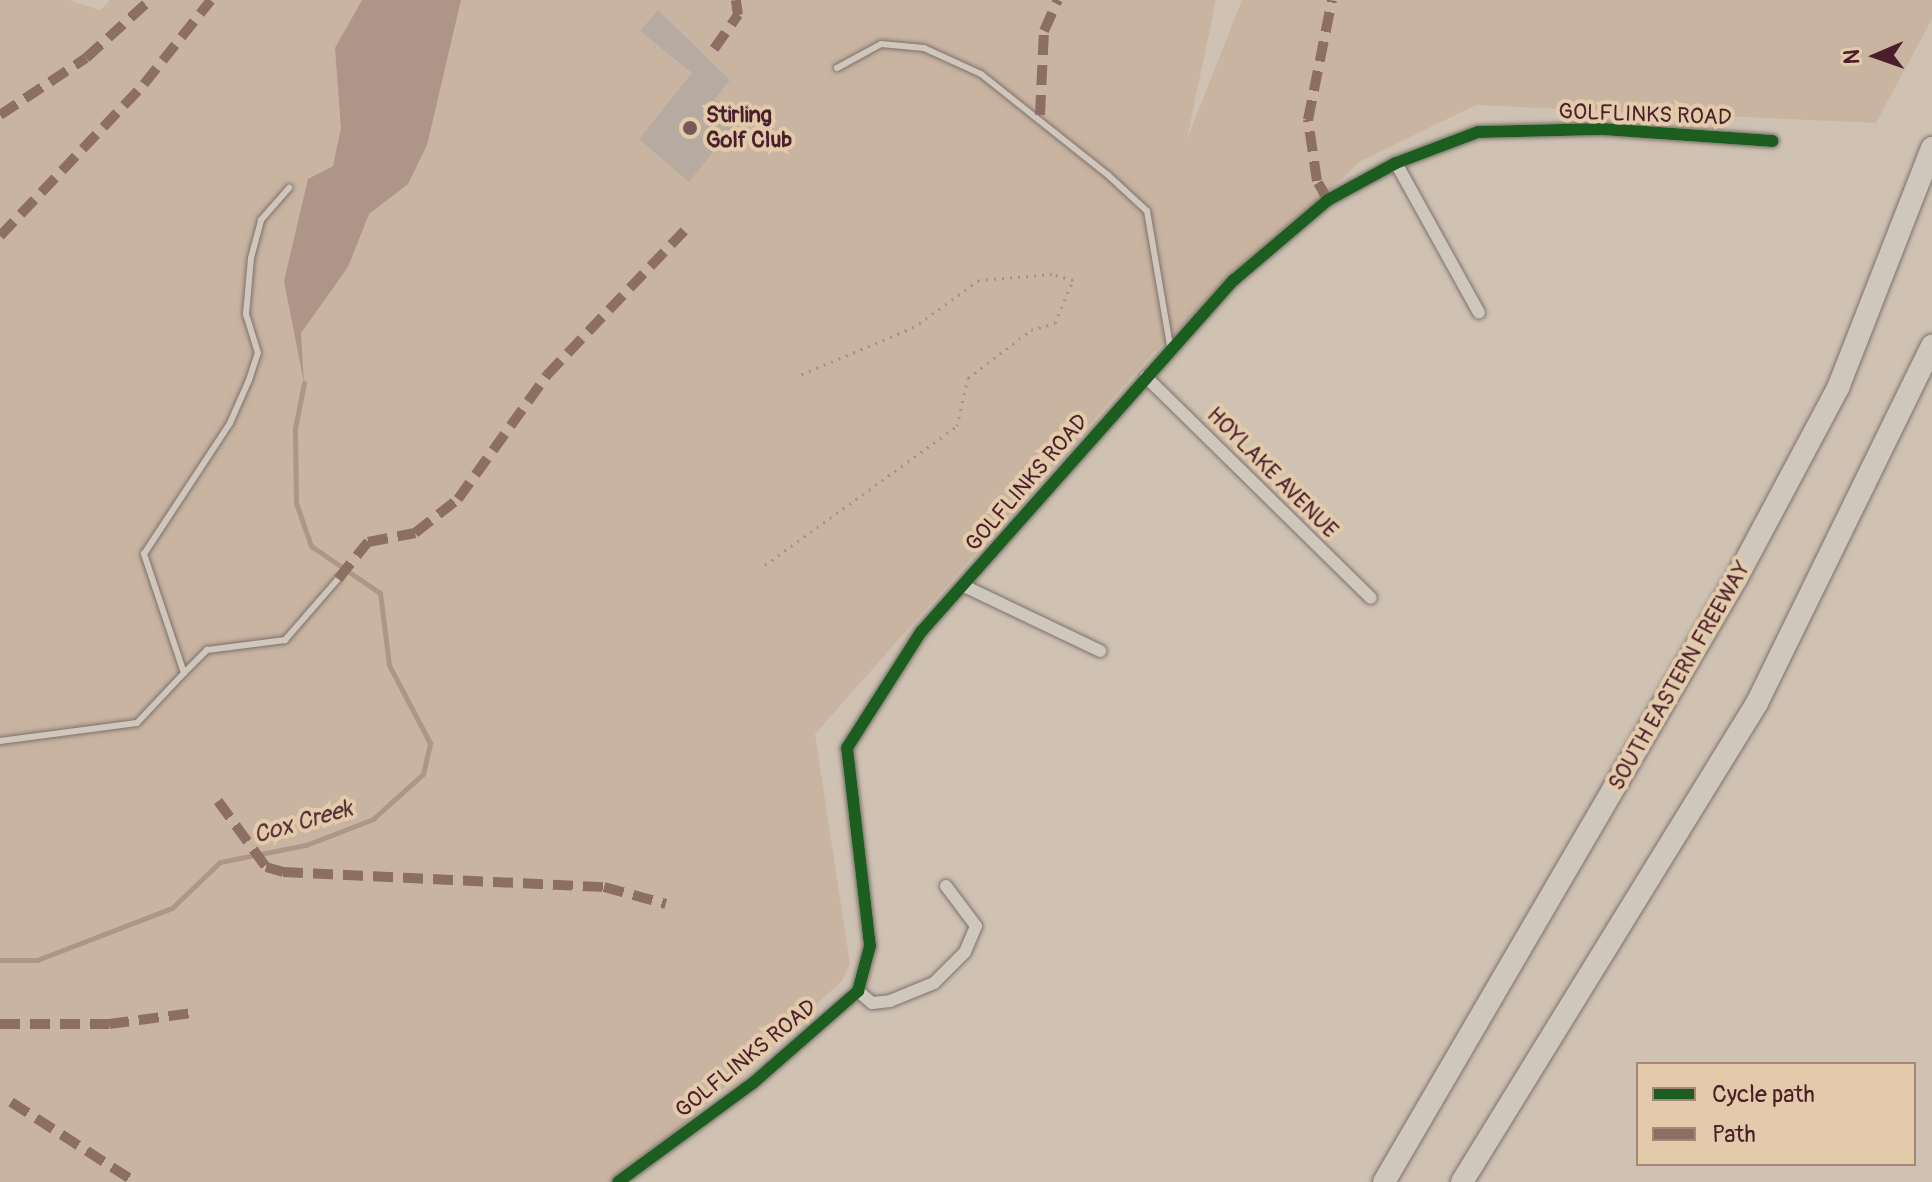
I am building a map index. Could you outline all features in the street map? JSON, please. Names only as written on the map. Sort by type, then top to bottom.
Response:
[{"type":"highway","name":"SOUTH EASTERN FREEWAY","points":[[1384,1182],[1721,605],[1838,388],[1932,148]]},
{"type":"highway","points":[[1462,1182],[1757,703],[1932,345]]},
{"type":"street","name":"GOLFLINKS ROAD","points":[[618,1182],[753,1083],[858,991],[870,946],[847,748],[921,632],[1234,280],[1316,210],[1396,163],[1478,132],[1602,129],[1773,141]]},
{"type":"street","points":[[1396,163],[1479,313]]},
{"type":"street","name":"HOYLAKE AVENUE","points":[[1146,377],[1371,598]]},
{"type":"street","points":[[964,586],[1100,651]]},
{"type":"street","points":[[858,991],[872,1003],[890,1001],[934,983],[965,952],[976,926],[946,886]]},
{"type":"lane","points":[[837,68],[881,44],[924,48],[981,74],[1108,175],[1147,211],[1171,354]]},
{"type":"lane","points":[[184,673],[144,554],[230,423],[249,380],[258,353],[246,314],[251,258],[261,220],[289,188]]},
{"type":"lane","points":[[0,741],[137,723],[207,650],[285,640],[338,579]]},
{"type":"path","points":[[765,565],[957,426],[968,378],[1031,330],[1055,323],[1073,280],[1052,274],[979,280],[914,327],[800,375]]},
{"type":"shaded area","name":"Stirling Golf Club","points":[[0,0],[69,0],[100,10],[110,0],[1216,0],[1187,139],[1242,0],[1932,0],[1932,19],[1876,123],[1476,105],[1361,161],[1152,354],[815,734],[850,964],[842,981],[620,1182],[0,1182]]},
{"type":"shaded area","points":[[362,0],[461,0],[427,145],[408,184],[369,214],[348,267],[301,333],[304,383],[284,281],[308,179],[333,166],[341,128],[335,48]]},
{"type":"building","name":"Stirling Golf Club","points":[[658,10],[730,80],[715,99],[740,118],[689,182],[639,139],[692,73],[640,31]]},
{"type":"waterway","name":"Cox Creek","points":[[0,960],[37,960],[172,908],[220,862],[306,845],[373,819],[423,774],[430,743],[389,665],[380,593],[311,546],[296,503],[295,428],[304,383]]},
{"type":"marked path","points":[[0,115],[86,58],[150,0]]},
{"type":"marked path","points":[[0,236],[144,84],[211,0]]},
{"type":"marked path","points":[[714,49],[738,15],[736,0]]},
{"type":"marked path","points":[[1040,115],[1044,31],[1058,0]]},
{"type":"marked path","points":[[1328,200],[1317,181],[1308,120],[1332,0]]},
{"type":"marked path","points":[[338,579],[368,542],[415,533],[458,499],[547,375],[684,231]]},
{"type":"marked path","points":[[218,801],[266,867],[283,872],[604,887],[666,904]]},
{"type":"marked path","points":[[0,1024],[109,1024],[193,1013]]},
{"type":"marked path","points":[[11,1102],[135,1182]]},
{"type":"cycle path","points":[[618,1182],[753,1083],[858,991],[870,946],[847,748],[921,632],[1234,280],[1328,200],[1396,163],[1478,132],[1602,129],[1773,141]]},
{"type":"place","name":"Stirling Golf Club","points":[[690,128]]}]
